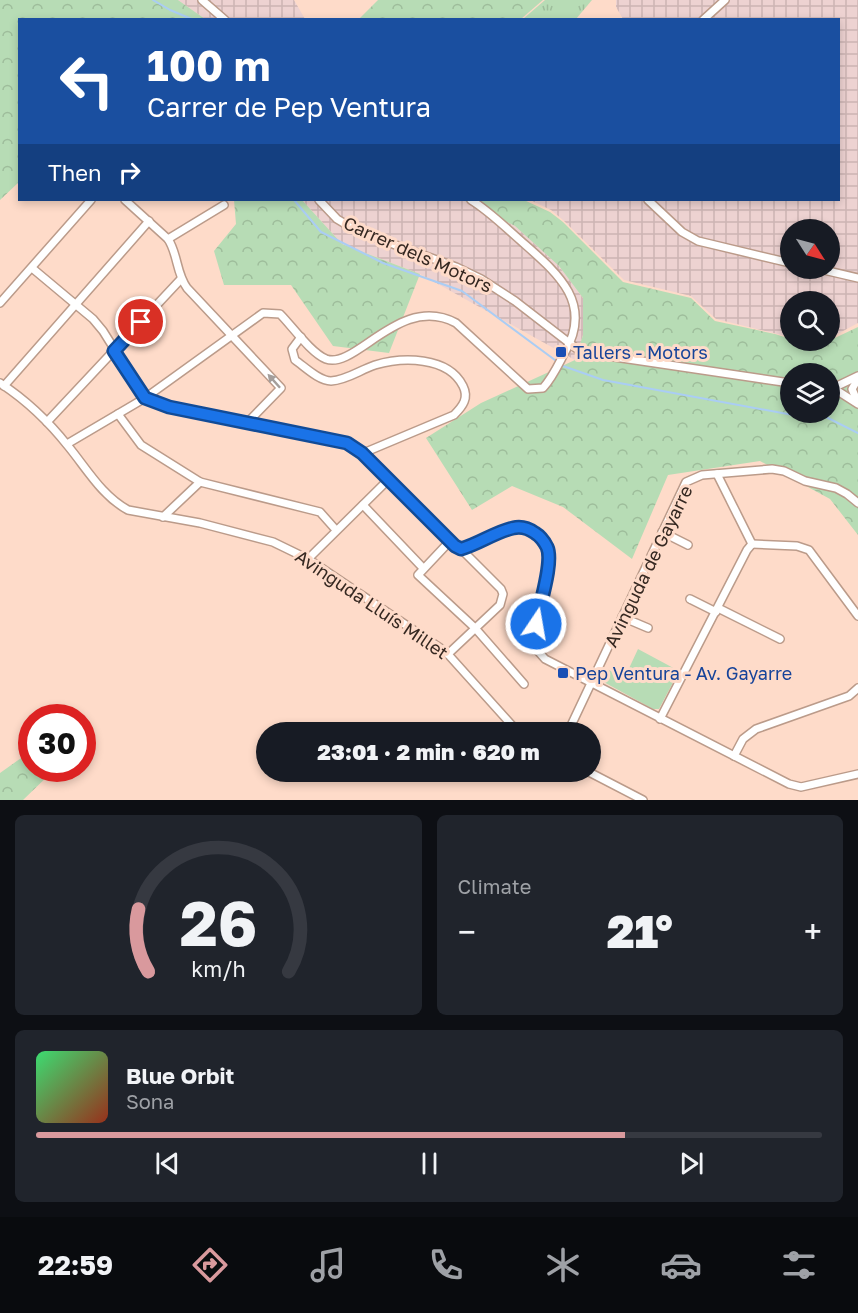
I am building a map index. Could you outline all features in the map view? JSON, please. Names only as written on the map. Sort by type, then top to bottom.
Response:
[{"type":"street","points":[[202,0],[223,18]]},
{"type":"street","points":[[705,18],[725,0]]},
{"type":"street","points":[[0,303],[90,201]]},
{"type":"street","points":[[126,201],[168,239],[172,245],[181,279],[187,288],[281,388],[247,423]]},
{"type":"street","name":"Carrer dels Motors","points":[[320,201],[337,219],[357,231],[448,264],[481,279],[515,301],[581,352],[780,382]]},
{"type":"street","points":[[67,444],[145,398],[263,313],[271,312],[280,314],[320,356],[328,360],[339,360],[393,326],[422,316],[446,317],[456,323],[528,389],[543,388],[551,380],[574,339],[575,310],[558,275],[472,201]]},
{"type":"street","points":[[649,201],[682,232],[698,241],[780,261]]},
{"type":"street","points":[[168,239],[224,205]]},
{"type":"street","points":[[2,384],[150,221]]},
{"type":"street","points":[[32,268],[76,304],[103,331],[145,398],[169,407],[347,443],[362,453],[501,589],[503,594],[500,605],[448,654]]},
{"type":"street","points":[[840,274],[858,278]]},
{"type":"street","points":[[47,422],[181,279]]},
{"type":"street","points":[[301,337],[292,349],[296,360],[328,381],[340,380],[374,365],[412,361],[430,362],[440,366],[462,384],[466,394],[463,405],[454,415],[362,453]]},
{"type":"street","points":[[840,385],[858,378]]},
{"type":"street","points":[[858,378],[852,389],[858,404]]},
{"type":"street","name":"Avinguda Lluís Millet","points":[[2,384],[24,400],[47,422],[106,494],[118,505],[128,510],[200,523],[273,542],[308,559],[448,654],[509,722]]},
{"type":"street","points":[[840,393],[858,404]]},
{"type":"street","points":[[118,414],[141,445],[200,482],[320,512],[336,530]]},
{"type":"street","name":"Avinguda de Gayarre","points":[[591,683],[686,482],[694,477],[772,469],[784,471],[806,481],[836,488],[858,503]]},
{"type":"street","points":[[717,474],[752,544]]},
{"type":"street","points":[[308,559],[388,480]]},
{"type":"street","points":[[163,517],[200,482]]},
{"type":"street","points":[[363,505],[423,568]]},
{"type":"street","points":[[461,549],[473,546],[511,528],[521,527],[532,531],[542,539],[548,548],[549,560],[534,639],[537,651],[545,659],[789,784],[801,787],[858,774]]},
{"type":"street","points":[[662,532],[688,545]]},
{"type":"street","points":[[450,541],[418,575],[475,628],[524,684]]},
{"type":"street","points":[[660,719],[752,544]]},
{"type":"street","points":[[752,544],[797,546],[809,550],[858,616]]},
{"type":"street","points":[[690,599],[780,639]]},
{"type":"street","points":[[622,617],[648,628]]},
{"type":"street","points":[[573,722],[591,683]]},
{"type":"street","points":[[734,756],[743,739],[756,729],[849,696],[858,688]]},
{"type":"street","points":[[601,778],[643,800]]},
{"type":"shaded area","points":[[178,0],[294,0],[304,18],[204,18]]},
{"type":"shaded area","points":[[616,0],[858,0],[858,323],[840,333],[840,291],[780,291],[780,335],[716,319],[691,296],[624,280],[563,220],[551,210],[532,201],[840,201],[840,18],[622,18],[616,7]]},
{"type":"shaded area","points":[[303,201],[465,201],[515,226],[559,266],[583,298],[583,335],[575,360],[420,274],[342,244]]},
{"type":"green space","points":[[0,0],[178,0],[204,18],[18,18],[18,183],[0,200]]},
{"type":"green space","points":[[378,0],[543,0],[522,18],[360,18]]},
{"type":"green space","points":[[545,0],[592,0],[577,18],[524,18]]},
{"type":"green space","points":[[234,201],[303,201],[342,244],[420,274],[389,353],[333,346],[291,285],[224,285],[214,251],[236,224]]},
{"type":"green space","points":[[465,201],[526,201],[550,212],[623,282],[691,298],[715,321],[780,336],[780,351],[840,351],[840,336],[858,327],[858,535],[830,499],[760,461],[668,475],[632,559],[563,507],[512,486],[472,510],[426,438],[481,403],[575,360],[583,335],[583,298],[559,266],[515,226]]},
{"type":"green space","points":[[638,649],[679,671],[659,709],[653,709],[600,680],[604,668],[625,677]]},
{"type":"green space","points":[[18,760],[18,782],[42,782],[23,800],[0,800],[0,773]]},
{"type":"waterway","points":[[153,0],[189,18]]},
{"type":"waterway","points":[[295,201],[321,232],[383,263],[462,291],[563,366],[603,380],[809,418],[824,416],[858,433]]},
{"type":"place","name":"Tallers - Motors","points":[[561,352]]},
{"type":"place","name":"Pep Ventura - Av. Gayarre","points":[[563,673]]},
{"type":"route","points":[[141,322],[114,351],[145,398],[169,407],[347,443],[362,453],[455,546],[461,549],[473,546],[511,528],[521,527],[532,531],[548,548],[549,560],[536,624]]}]
